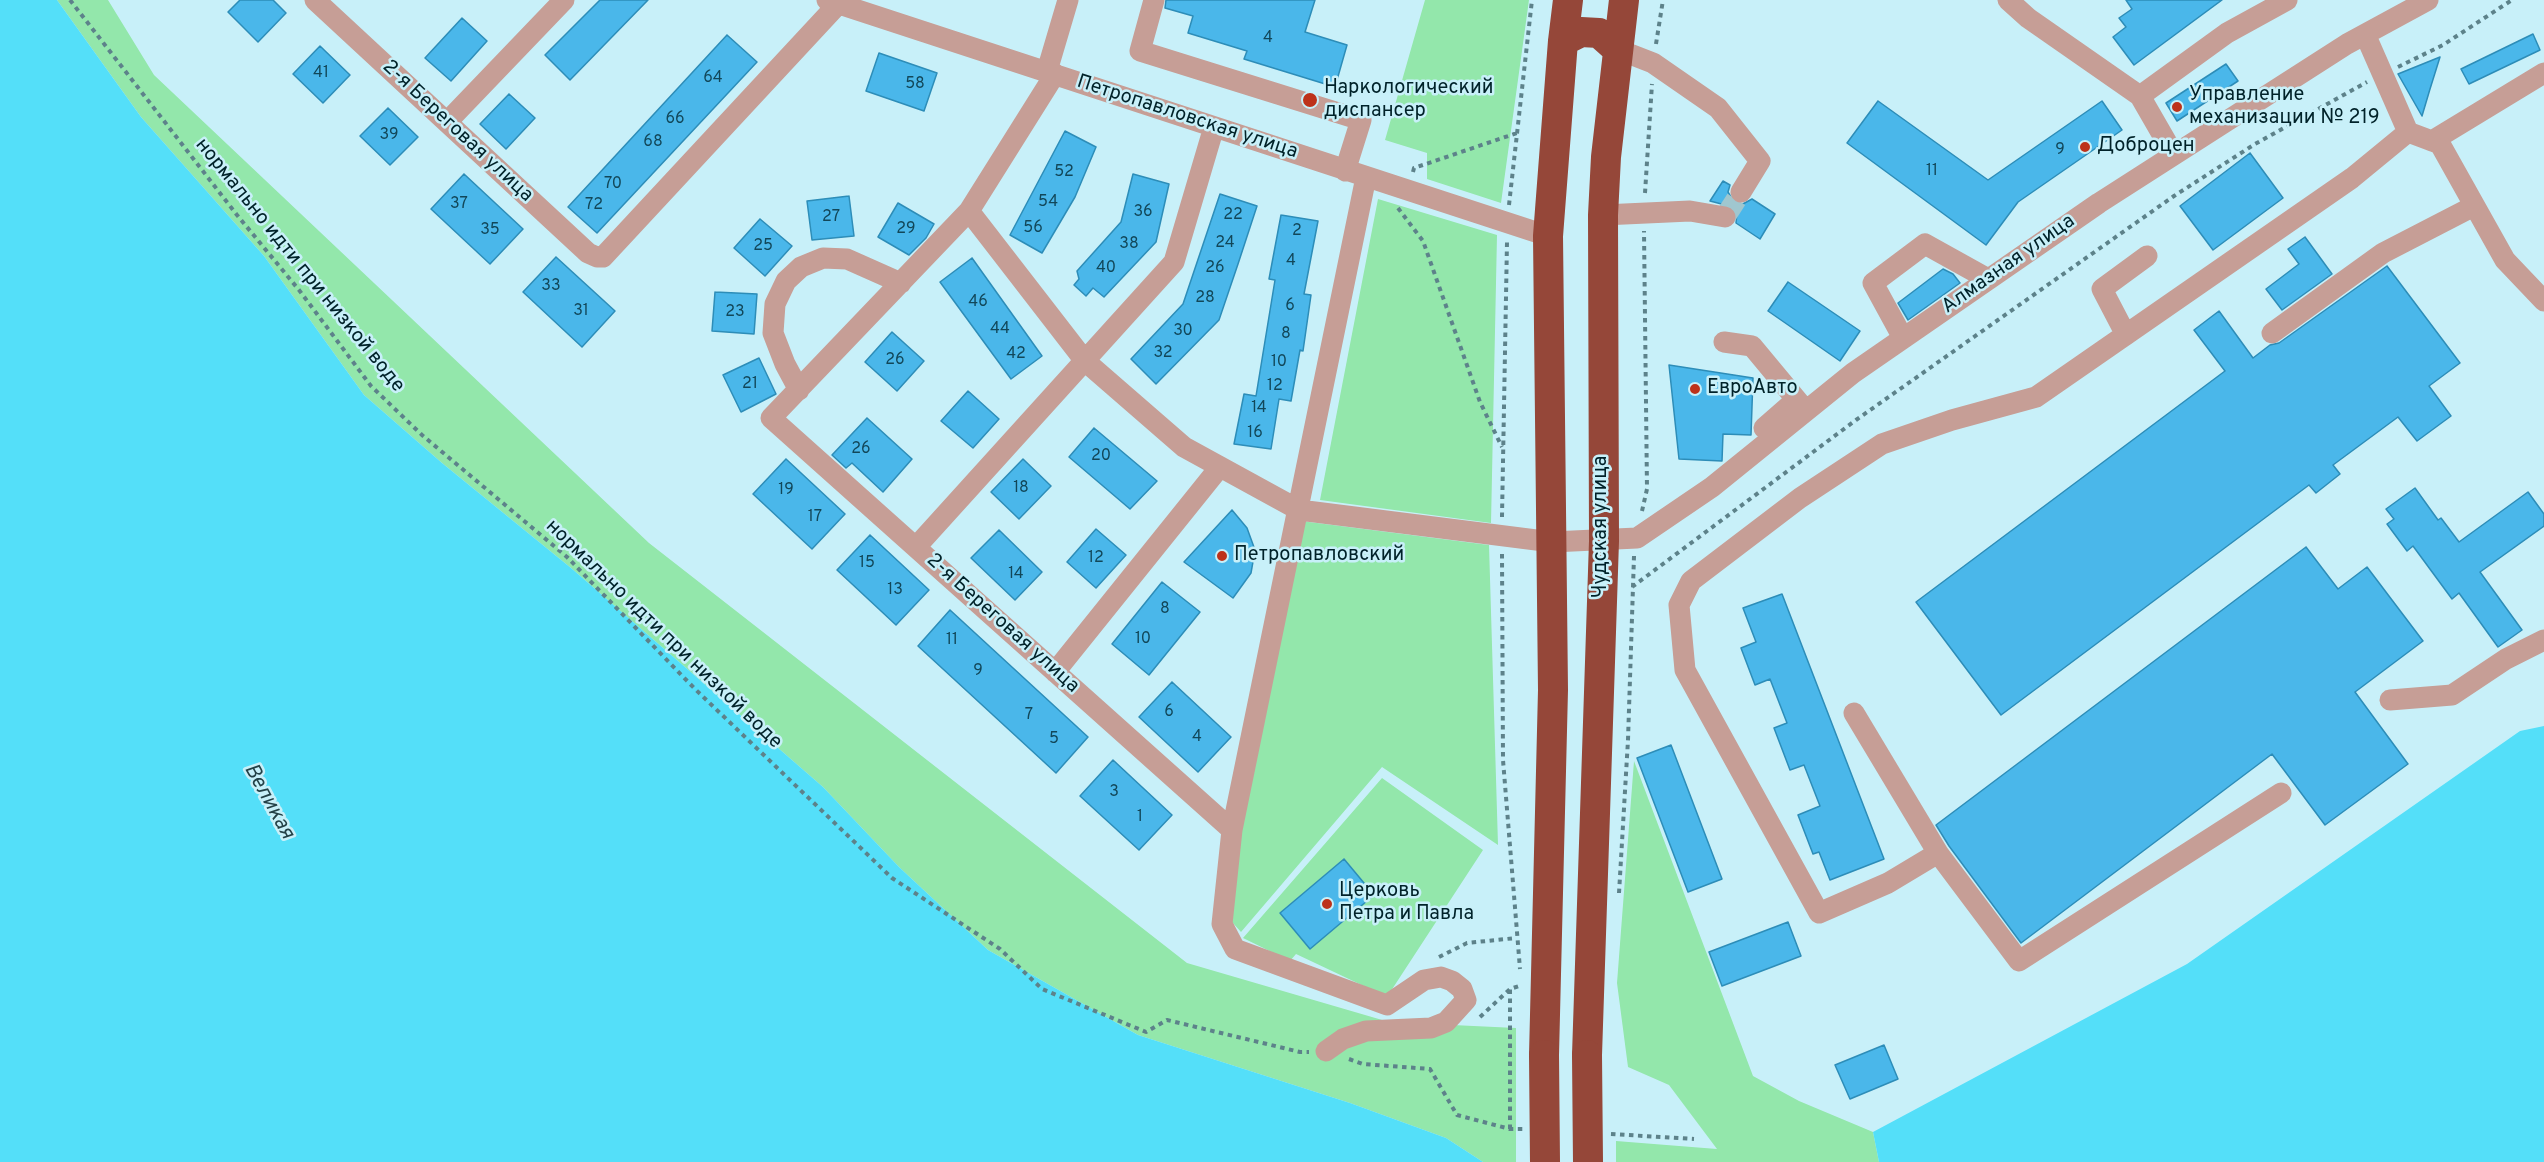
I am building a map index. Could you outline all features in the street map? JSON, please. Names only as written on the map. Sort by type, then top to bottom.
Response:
[{"type":"highway","points":[[1545,1162],[1544,1055],[1553,690],[1548,236],[1568,0]]},
{"type":"highway","name":"Чудская улица","points":[[1588,1162],[1587,1055],[1604,541],[1603,215],[1617,49],[1624,0]]},
{"type":"highway","points":[[1563,41],[1581,32],[1599,33],[1617,49]]},
{"type":"street","name":"2-я Береговая улица","points":[[315,0],[588,253],[597,258],[603,257],[832,2]]},
{"type":"street","points":[[447,123],[564,0]]},
{"type":"street","points":[[901,283],[847,259],[823,258],[801,267],[786,281],[775,304],[773,333],[785,364],[799,390],[901,283],[969,211],[1051,73],[1068,0]]},
{"type":"street","points":[[1154,0],[1140,51],[1361,120],[1345,171]]},
{"type":"street","points":[[2008,0],[2028,18],[2140,96],[2174,155]]},
{"type":"street","points":[[2140,96],[2227,33],[2287,0]]},
{"type":"street","name":"Алмазная улица","points":[[1299,510],[1552,542],[1637,538],[1712,487],[1801,405],[1853,373],[1988,279],[2174,155],[2365,34],[2428,0]]},
{"type":"street","name":"Петропавловская улица","points":[[832,2],[1548,236]]},
{"type":"street","points":[[2365,34],[2408,132],[2440,144],[2505,260],[2536,278],[2544,301]]},
{"type":"street","points":[[1617,49],[1653,63],[1718,108],[1760,161],[1742,192]]},
{"type":"street","points":[[2432,141],[2544,73]]},
{"type":"street","points":[[916,547],[1174,262],[1214,127]]},
{"type":"street","points":[[1938,853],[1888,883],[1819,913],[1684,670],[1679,605],[1691,580],[1800,498],[1882,444],[1952,420],[2036,397],[2352,178],[2408,132]]},
{"type":"street","points":[[1326,1051],[1343,1040],[1366,1031],[1431,1028],[1446,1022],[1466,1000],[1462,989],[1452,981],[1441,977],[1424,980],[1387,1005],[1235,949],[1222,924],[1232,830],[1372,179]]},
{"type":"street","points":[[2272,333],[2383,253],[2474,206]]},
{"type":"street","points":[[969,211],[1085,361],[1184,447],[1299,510]]},
{"type":"street","points":[[1603,215],[1690,211],[1725,217]]},
{"type":"street","points":[[1903,339],[1873,283],[1925,244],[1988,279]]},
{"type":"street","points":[[2126,335],[2102,289],[2147,256]]},
{"type":"street","points":[[1724,342],[1752,346],[1801,405],[1764,428]]},
{"type":"street","name":"2-я Береговая улица","points":[[799,390],[771,418],[1232,830]]},
{"type":"street","points":[[1055,672],[1219,468]]},
{"type":"street","points":[[2390,700],[2452,695],[2506,659],[2544,640]]},
{"type":"street","points":[[1854,713],[1938,853],[2019,961],[2281,793]]},
{"type":"path","name":"нормально идти при низкой воде","points":[[70,0],[237,215],[299,290],[371,386],[422,435],[567,557],[695,689],[892,878],[1000,950],[1042,989],[1146,1032],[1167,1020],[1300,1052],[1326,1051]]},
{"type":"path","points":[[1618,904],[1628,740],[1632,587],[1637,538],[1647,489],[1644,213],[1653,63],[1663,0]]},
{"type":"path","points":[[2395,68],[2443,45],[2512,0]]},
{"type":"path","points":[[1632,587],[1856,420],[2174,196],[2256,144],[2376,77]]},
{"type":"path","points":[[1409,192],[1414,168],[1517,133]]},
{"type":"path","points":[[1372,179],[1423,241],[1480,402],[1502,448]]},
{"type":"path","points":[[1467,943],[1516,938]]},
{"type":"path","points":[[1473,1023],[1510,989],[1522,984]]},
{"type":"path","points":[[1510,989],[1510,1128]]},
{"type":"path","points":[[1326,1051],[1363,1064],[1430,1069],[1457,1115],[1510,1128],[1533,1130]]},
{"type":"path","points":[[1602,1134],[1694,1139]]},
{"type":"green space","points":[[57,0],[108,0],[154,75],[649,543],[1187,963],[1389,1022],[1516,1028],[1516,1162],[1483,1162],[1446,1138],[1350,1103],[1138,1035],[988,950],[899,867],[823,787],[571,568],[442,463],[364,395],[264,256],[141,117]]},
{"type":"green space","points":[[1425,0],[1529,0],[1501,203],[1427,179],[1427,153],[1385,140]]},
{"type":"green space","points":[[1378,199],[1497,235],[1491,523],[1320,500]]},
{"type":"green space","points":[[1301,521],[1489,545],[1498,845],[1382,767],[1241,932],[1224,913]]},
{"type":"green space","points":[[1634,761],[1753,1076],[1799,1101],[1873,1132],[1879,1162],[1616,1162],[1616,1141],[1717,1149],[1669,1085],[1628,1067],[1617,983]]},
{"type":"green space","points":[[1382,778],[1483,850],[1387,997],[1296,954],[1290,961],[1243,938]]},
{"type":"water","name":"Великая","points":[[0,0],[57,0],[141,117],[264,256],[364,395],[442,463],[571,568],[823,787],[899,867],[988,950],[1138,1035],[1350,1103],[1446,1138],[1483,1162],[0,1162]]},
{"type":"water","points":[[2544,726],[2544,1162],[1879,1162],[1873,1132],[2187,964],[2520,731]]},
{"type":"building","points":[[240,0],[273,0],[286,13],[258,42],[228,12]]},
{"type":"building","points":[[600,0],[648,0],[570,80],[545,55]]},
{"type":"building","points":[[1166,0],[1315,0],[1305,32],[1347,45],[1335,87],[1244,59],[1247,51],[1188,33],[1193,16],[1165,8]]},
{"type":"building","points":[[2126,0],[2222,0],[2134,65],[2113,37],[2126,27],[2119,18],[2132,9]]},
{"type":"building","points":[[462,18],[487,41],[451,81],[425,58]]},
{"type":"building","points":[[2533,34],[2540,50],[2469,84],[2461,69]]},
{"type":"building","points":[[727,35],[757,62],[597,233],[568,207]]},
{"type":"building","points":[[320,46],[350,75],[323,103],[293,74]]},
{"type":"building","points":[[879,53],[937,73],[924,111],[866,91]]},
{"type":"building","points":[[2440,57],[2430,89],[2422,116],[2398,74]]},
{"type":"building","points":[[2226,64],[2238,81],[2177,121],[2166,103]]},
{"type":"building","points":[[509,94],[535,118],[506,149],[480,124]]},
{"type":"building","points":[[1878,101],[1988,180],[2102,101],[2122,130],[2018,202],[1986,245],[1847,143]]},
{"type":"building","points":[[388,108],[418,137],[390,165],[360,136]]},
{"type":"building","points":[[1065,131],[1096,147],[1075,197],[1042,253],[1010,235]]},
{"type":"building","points":[[2250,153],[2283,198],[2213,250],[2180,206]]},
{"type":"building","points":[[464,174],[523,229],[490,264],[431,209]]},
{"type":"building","points":[[1133,174],[1169,184],[1156,242],[1104,297],[1093,288],[1086,296],[1074,285],[1079,279],[1077,271],[1121,222]]},
{"type":"building","points":[[1723,181],[1730,185],[1728,192],[1734,202],[1741,205],[1752,199],[1775,214],[1760,239],[1736,223],[1737,213],[1733,207],[1710,201]]},
{"type":"building","points":[[1220,194],[1257,206],[1238,264],[1219,320],[1156,384],[1131,359],[1183,304]]},
{"type":"building","points":[[849,196],[854,236],[812,240],[807,201]]},
{"type":"building","points":[[898,203],[934,224],[926,238],[909,255],[878,237]]},
{"type":"building","points":[[1281,215],[1318,221],[1304,294],[1311,295],[1303,351],[1300,350],[1291,401],[1279,399],[1271,449],[1234,444],[1244,394],[1256,396],[1275,280],[1269,279]]},
{"type":"building","points":[[760,219],[792,246],[765,276],[734,248]]},
{"type":"building","points":[[2305,237],[2332,274],[2282,310],[2266,289],[2299,264],[2288,249]]},
{"type":"building","points":[[556,257],[615,311],[582,347],[523,292]]},
{"type":"building","points":[[972,258],[1042,356],[1011,379],[940,282]]},
{"type":"building","points":[[2387,266],[2460,363],[2429,386],[2451,416],[2417,441],[2398,417],[2333,465],[2340,474],[2316,493],[2309,485],[2001,715],[1916,602],[2225,371],[2194,330],[2219,311],[2253,358],[2270,345],[2279,343]]},
{"type":"building","points":[[1943,269],[1953,274],[1960,283],[1908,320],[1898,303]]},
{"type":"building","points":[[1788,282],[1860,331],[1840,361],[1768,311]]},
{"type":"building","points":[[715,292],[757,294],[754,334],[712,331]]},
{"type":"building","points":[[892,332],[924,361],[897,391],[865,362]]},
{"type":"building","points":[[759,358],[776,394],[741,412],[723,375]]},
{"type":"building","points":[[1669,365],[1753,378],[1751,435],[1723,434],[1722,461],[1679,459]]},
{"type":"building","points":[[968,391],[999,419],[973,448],[941,421]]},
{"type":"building","points":[[867,418],[912,459],[883,492],[852,463],[846,468],[832,455]]},
{"type":"building","points":[[1094,428],[1157,481],[1130,509],[1069,457]]},
{"type":"building","points":[[786,459],[845,514],[812,549],[753,494]]},
{"type":"building","points":[[1023,459],[1051,486],[1019,519],[991,492]]},
{"type":"building","points":[[2415,488],[2438,520],[2441,518],[2459,542],[2528,492],[2544,514],[2544,526],[2480,572],[2522,630],[2498,647],[2459,593],[2452,599],[2413,546],[2407,551],[2387,524],[2394,519],[2386,509]]},
{"type":"building","name":"Петропавловский","points":[[1232,510],[1247,528],[1255,550],[1251,573],[1233,598],[1184,562]]},
{"type":"building","points":[[1096,529],[1126,555],[1096,588],[1067,562]]},
{"type":"building","points":[[999,530],[1042,572],[1015,600],[971,558]]},
{"type":"building","points":[[870,535],[929,590],[896,625],[837,570]]},
{"type":"building","points":[[2306,547],[2338,589],[2367,567],[2423,641],[2355,692],[2408,764],[2325,825],[2272,754],[2021,943],[1936,825]]},
{"type":"building","points":[[1162,582],[1200,612],[1149,675],[1112,644]]},
{"type":"building","points":[[1782,594],[1884,859],[1830,880],[1819,852],[1813,854],[1798,815],[1820,806],[1804,765],[1790,770],[1774,728],[1787,723],[1770,679],[1755,685],[1741,648],[1756,642],[1743,608]]},
{"type":"building","points":[[950,610],[1088,737],[1056,773],[918,646]]},
{"type":"building","points":[[1172,682],[1231,737],[1198,772],[1139,717]]},
{"type":"building","points":[[1671,745],[1722,879],[1688,892],[1637,758]]},
{"type":"building","points":[[1113,760],[1172,815],[1139,850],[1080,796]]},
{"type":"building","name":"Церковь Петра и Павла","points":[[1344,859],[1374,895],[1310,949],[1280,913]]},
{"type":"building","points":[[1788,922],[1801,956],[1722,986],[1709,952]]},
{"type":"building","points":[[1884,1045],[1898,1079],[1850,1099],[1835,1065]]},
{"type":"tunnel","points":[[1725,217],[1741,192]]},
{"type":"place","name":"Наркологический диспансер","points":[[1310,100]]},
{"type":"place","name":"Управление механизации № 219","points":[[2177,107]]},
{"type":"place","name":"Доброцен","points":[[2085,147]]},
{"type":"place","name":"ЕвроАвто","points":[[1695,389]]},
{"type":"place","name":"Петропавловский","points":[[1222,556]]},
{"type":"place","name":"Церковь Петра и Павла","points":[[1327,904]]}]
